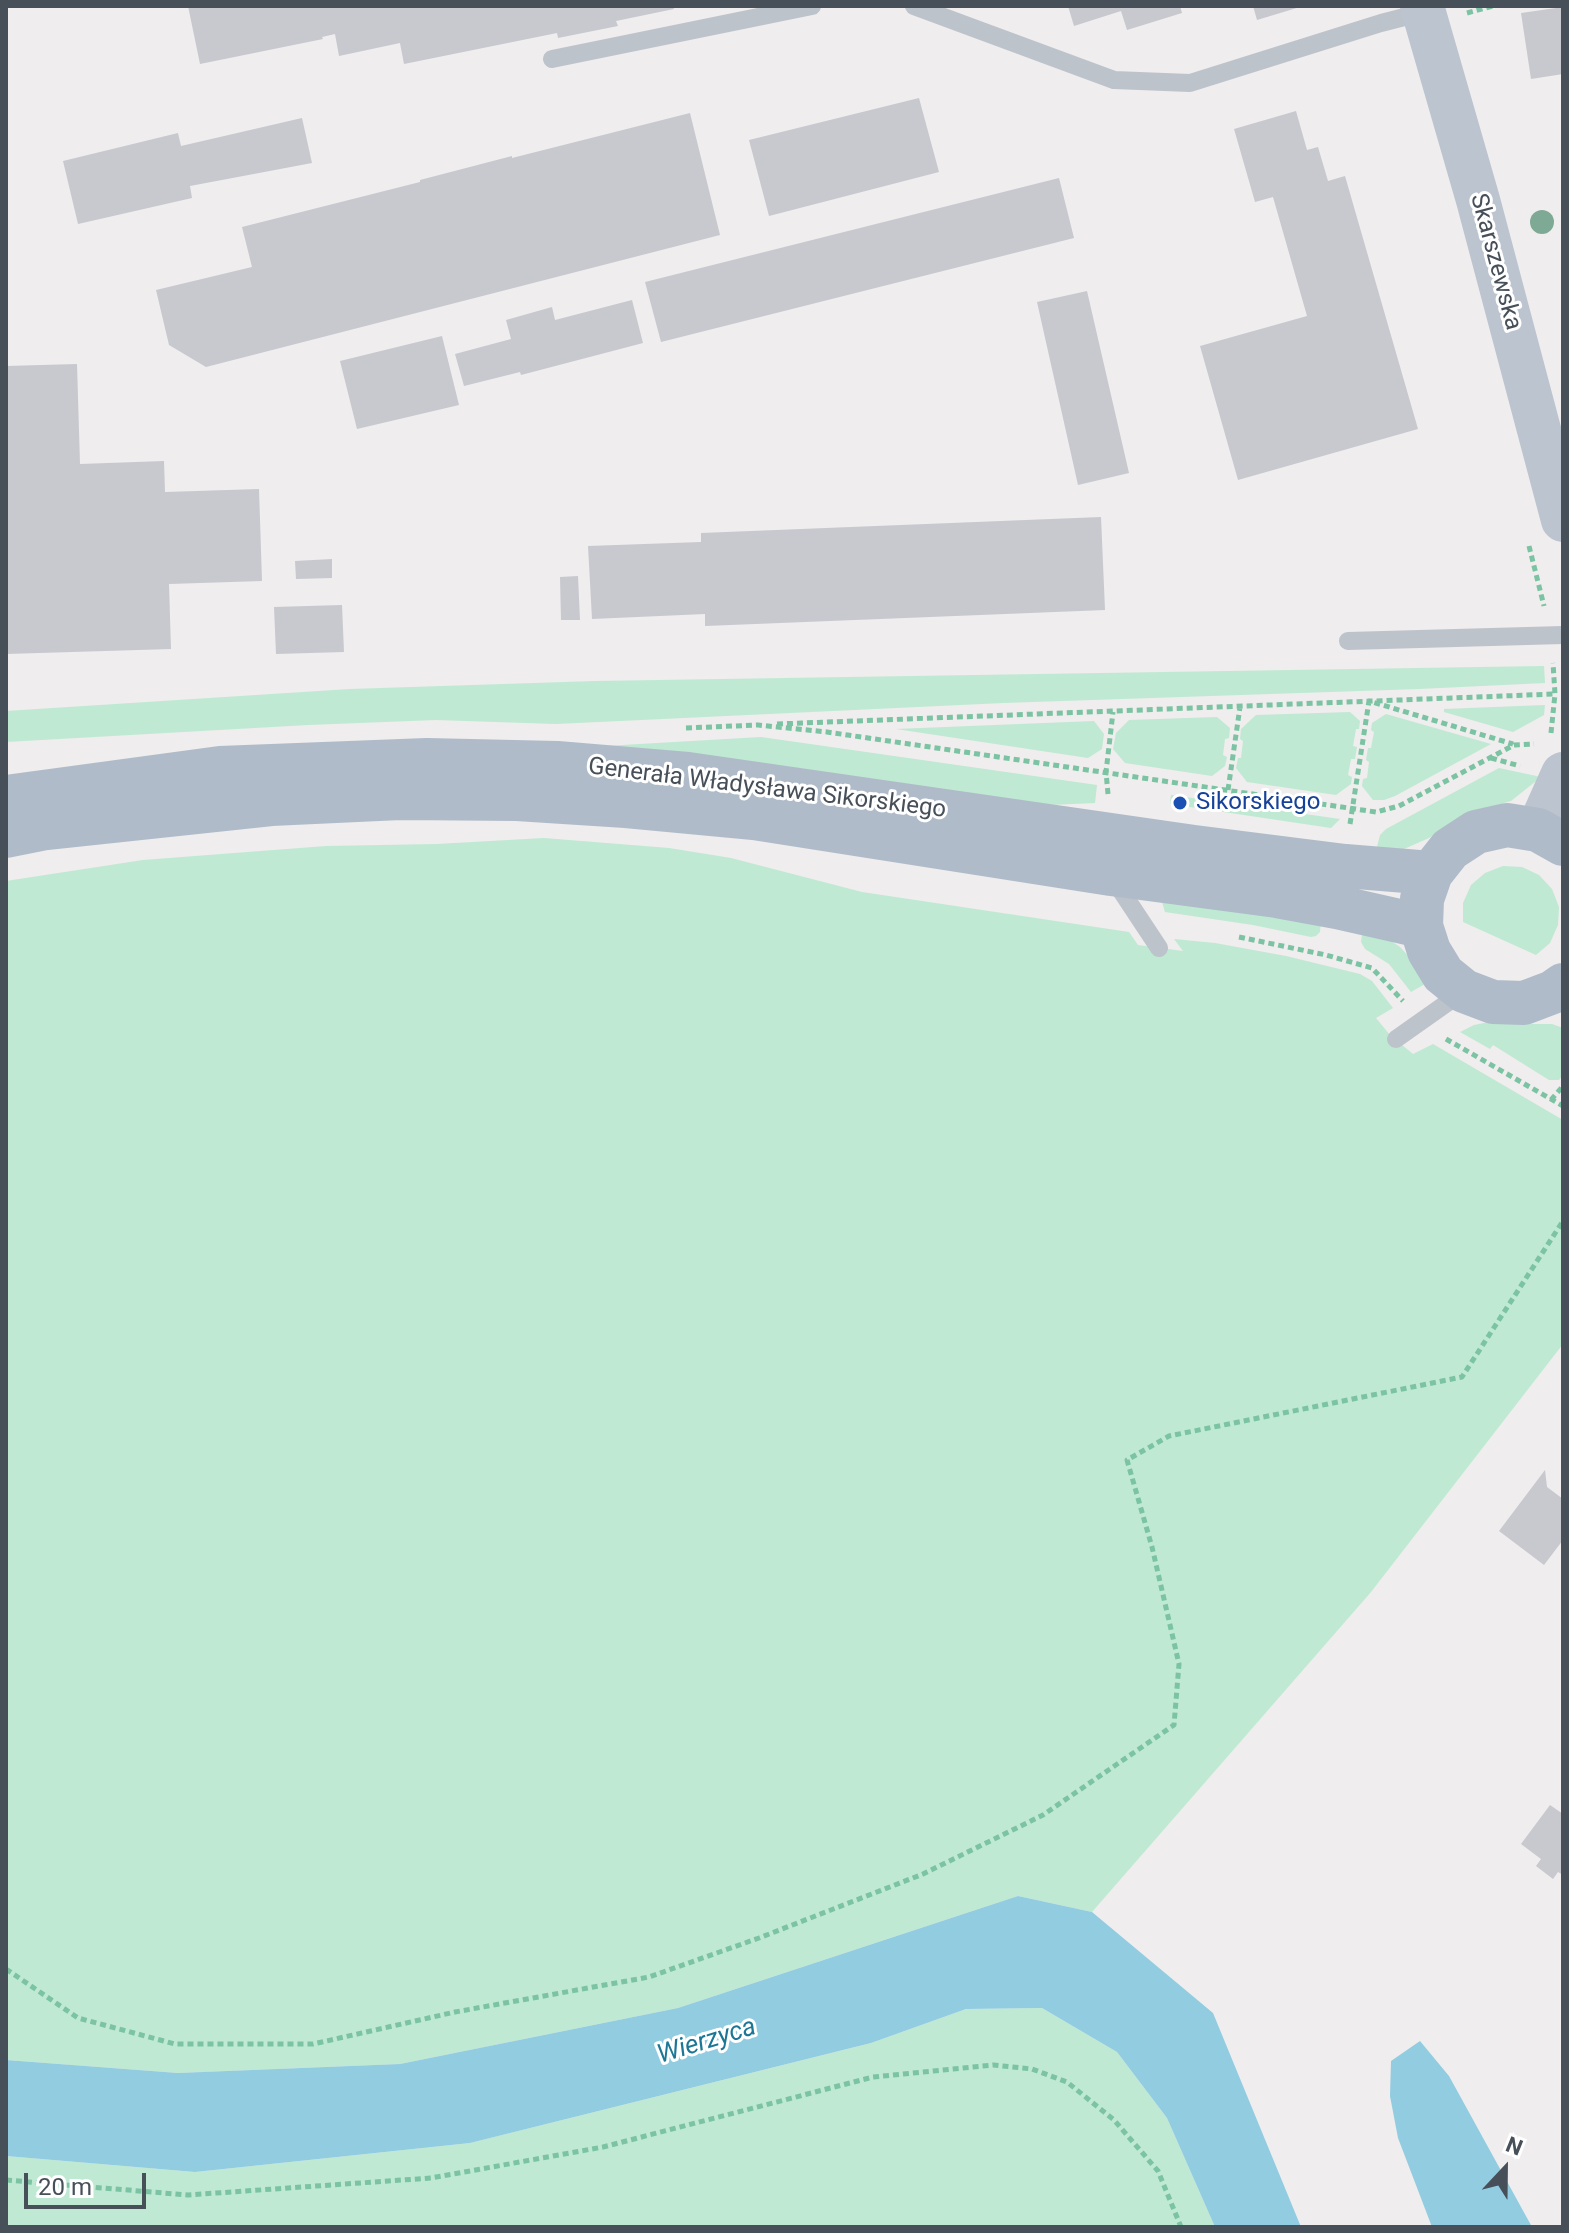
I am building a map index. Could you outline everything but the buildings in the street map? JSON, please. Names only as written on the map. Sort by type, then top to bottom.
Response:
[{"type":"main road","name":"Skarszewska","points":[[1436,11],[1474,185],[1563,520]]},
{"type":"main road","name":"Generała Władysława Sikorskiego","points":[[6,797],[220,768],[427,760],[557,763],[688,774],[1194,847],[1345,866],[1431,873]]},
{"type":"main road","points":[[1560,992],[1524,1003],[1493,1002],[1464,991],[1443,974],[1429,951],[1421,926],[1422,899],[1431,873],[1450,849],[1476,832],[1507,825],[1550,837],[1563,774]]},
{"type":"main road","name":"Generała Władysława Sikorskiego","points":[[6,836],[46,828],[271,804],[400,798],[517,799],[754,818],[1111,874],[1277,896],[1421,926]]},
{"type":"lane","points":[[552,59],[812,6]]},
{"type":"lane","points":[[914,6],[1114,80],[1190,83],[1381,23],[1436,11]]},
{"type":"lane","points":[[1348,641],[1556,636]]},
{"type":"lane","points":[[1111,874],[1159,948]]},
{"type":"lane","points":[[1396,1039],[1464,991]]},
{"type":"path","points":[[1436,11],[1493,6]]},
{"type":"path","points":[[1369,701],[1514,745],[1547,744],[1552,730],[1555,694],[1556,636]]},
{"type":"path","points":[[758,725],[1555,694]]},
{"type":"path","points":[[1352,808],[1369,701]]},
{"type":"path","points":[[1228,790],[1240,707]]},
{"type":"path","points":[[1108,801],[1106,772],[1113,712]]},
{"type":"path","points":[[1490,758],[1514,745]]},
{"type":"path","points":[[1233,936],[1372,968],[1421,1021],[1455,1045],[1563,1106]]},
{"type":"path","points":[[1551,1100],[1563,1086]]},
{"type":"path","points":[[6,1969],[78,2018],[175,2044],[313,2044],[455,2012],[649,1977],[923,1874],[1043,1815],[1174,1725],[1179,1664],[1152,1547],[1127,1460],[1169,1436],[1462,1377],[1563,1221]]},
{"type":"path","points":[[6,2180],[188,2195],[431,2178],[603,2147],[873,2077],[993,2065],[1032,2069],[1067,2082],[1114,2120],[1158,2171],[1181,2227]]},
{"type":"green space","points":[[1544,666],[1545,683],[1003,703],[556,724],[436,720],[6,742],[6,711],[350,689],[596,681]]},
{"type":"green space","points":[[1545,705],[1544,715],[1513,732],[1444,712],[1444,709]]},
{"type":"green space","points":[[1350,712],[1360,721],[1353,746],[1357,747],[1355,759],[1351,759],[1348,775],[1352,777],[1351,784],[1336,795],[1247,782],[1236,768],[1238,758],[1241,758],[1241,729],[1256,715]]},
{"type":"green space","points":[[1386,714],[1491,744],[1395,796],[1373,800],[1362,786],[1363,779],[1367,778],[1369,762],[1366,760],[1374,732],[1371,730],[1372,723]]},
{"type":"green space","points":[[1217,717],[1230,728],[1229,738],[1225,739],[1225,766],[1212,776],[1125,763],[1113,749],[1116,733],[1129,720]]},
{"type":"green space","points":[[1094,721],[1104,734],[1102,749],[1088,758],[896,729]]},
{"type":"green space","points":[[761,737],[1097,785],[1095,803],[1005,807],[536,750]]},
{"type":"green space","points":[[1499,768],[1541,777],[1511,801],[1472,812],[1429,838],[1404,849],[1376,851],[1380,835],[1386,829]]},
{"type":"green space","points":[[1171,795],[1340,819],[1331,828],[1170,804]]},
{"type":"green space","points":[[544,838],[669,848],[731,858],[862,892],[1129,932],[1138,945],[1183,951],[1174,939],[1215,943],[1360,974],[1372,981],[1393,1008],[1376,1018],[1390,1035],[1413,1054],[1433,1044],[1563,1120],[1563,1344],[1371,1592],[1092,1912],[1018,1896],[678,2008],[400,2064],[178,2073],[6,2060],[6,881],[143,860],[326,846]]},
{"type":"green space","points":[[1503,866],[1522,867],[1539,875],[1552,889],[1559,907],[1558,925],[1550,943],[1536,955],[1463,922],[1463,903],[1471,885],[1485,873]]},
{"type":"green space","points":[[1159,892],[1321,919],[1320,932],[1311,937],[1165,912]]},
{"type":"green space","points":[[1363,928],[1400,947],[1413,961],[1425,984],[1411,992],[1389,964],[1365,949],[1361,942]]},
{"type":"green space","points":[[1489,1022],[1552,1024],[1563,1028],[1563,1075],[1559,1080],[1549,1080],[1493,1045],[1490,1049],[1460,1032]]},
{"type":"green space","points":[[1042,2008],[1117,2052],[1167,2118],[1215,2227],[6,2227],[6,2156],[195,2172],[470,2143],[871,2043],[966,2009]]},
{"type":"water","name":"Wierzyca","points":[[1018,1896],[1092,1912],[1213,2013],[1301,2227],[1215,2227],[1167,2118],[1117,2052],[1042,2008],[966,2009],[871,2043],[470,2143],[195,2172],[6,2156],[6,2060],[178,2073],[400,2064],[678,2008]]},
{"type":"water","points":[[1420,2041],[1449,2076],[1532,2227],[1432,2227],[1398,2138],[1390,2096],[1391,2061]]},
{"type":"place","name":"Sikorskiego","points":[[1180,803]]}]
